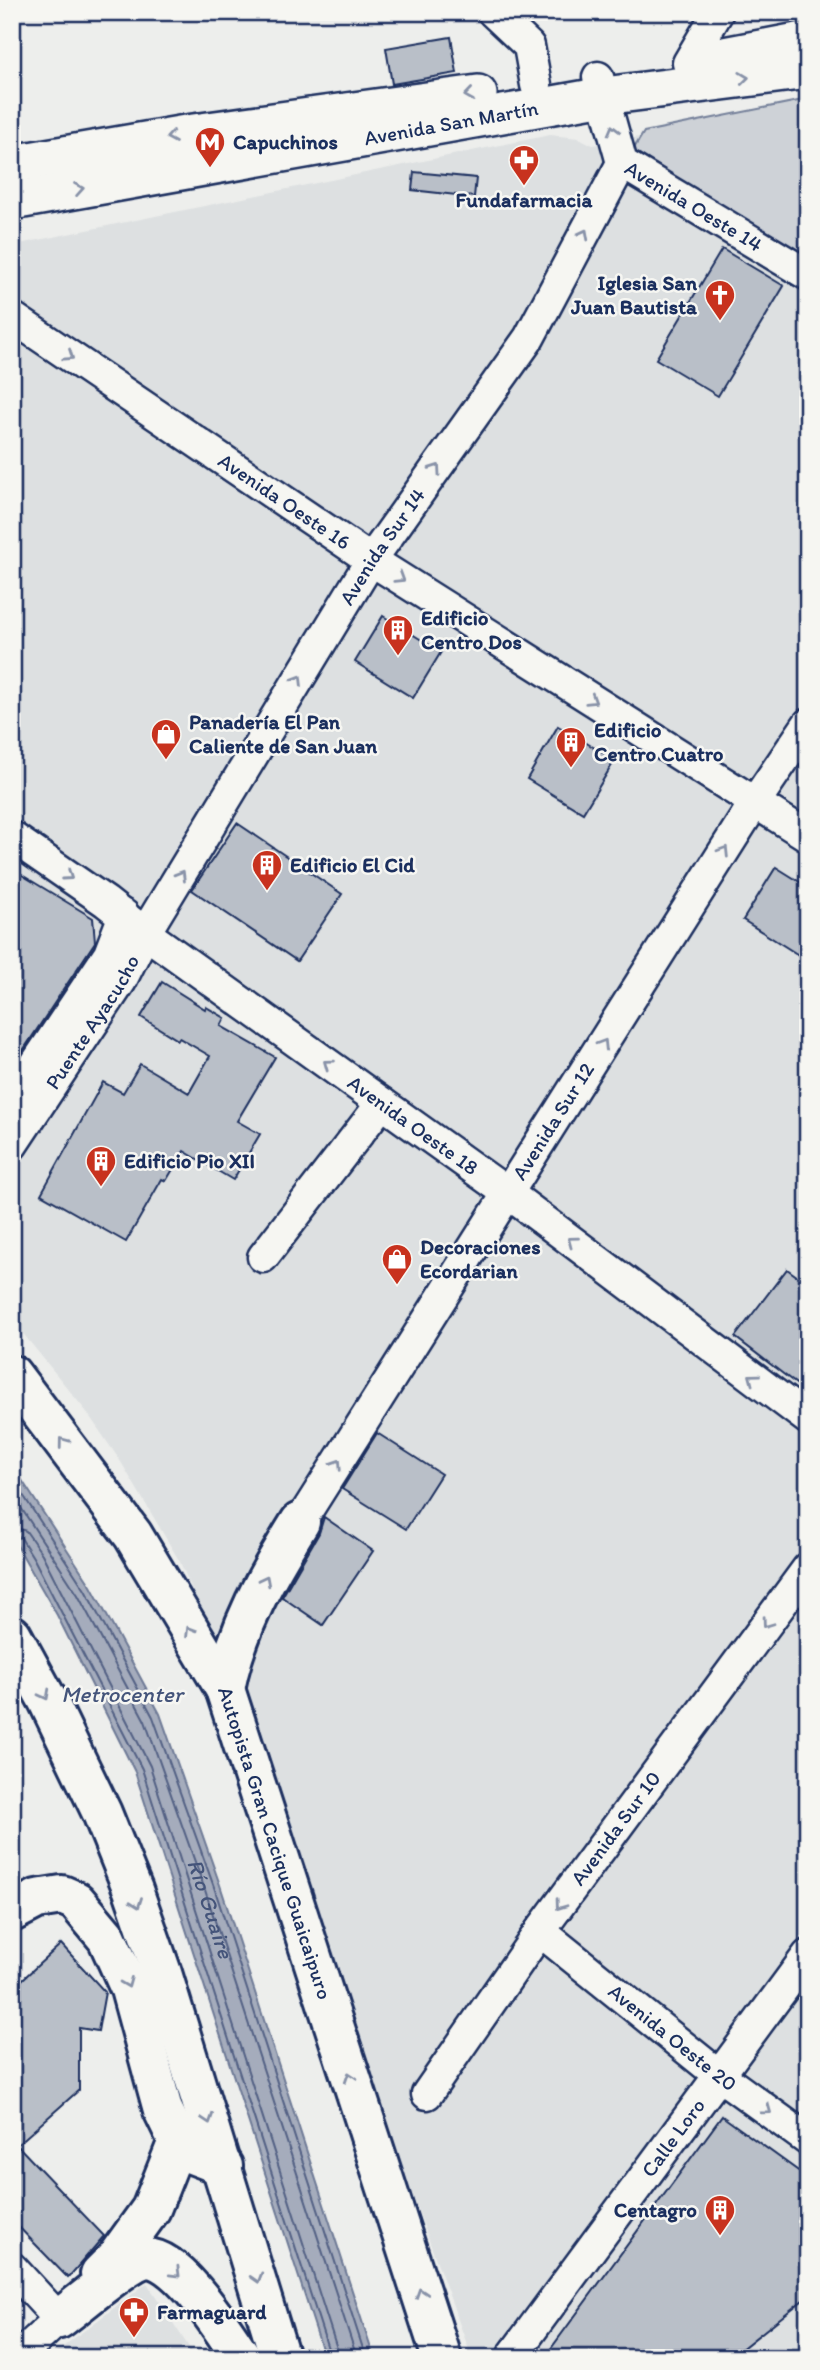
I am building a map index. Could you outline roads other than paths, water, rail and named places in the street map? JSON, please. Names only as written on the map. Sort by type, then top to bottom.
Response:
[{"type":"highway","name":"Autopista Gran Cacique Guaicaipuro","points":[[12,1375],[133,1535],[225,1689],[442,2358]]},
{"type":"highway","points":[[225,1689],[232,1655],[247,1616],[273,1564],[300,1521]]},
{"type":"highway","points":[[12,1635],[48,1701],[107,1825],[162,1973],[281,2358]]},
{"type":"highway","points":[[12,1912],[37,1899],[62,1895],[76,1901],[107,1938],[130,1989],[163,2110],[177,2141],[189,2153],[223,2166]]},
{"type":"highway","points":[[59,2319],[115,2259],[151,2209],[177,2141]]},
{"type":"highway","points":[[59,2319],[134,2263],[154,2257],[177,2272],[242,2358]]},
{"type":"main road","name":"Avenida San Martín","points":[[12,201],[601,86],[688,63],[808,40]]},
{"type":"main road","name":"Avenida San Martín","points":[[12,164],[186,134],[536,85],[601,86],[808,70]]},
{"type":"street","points":[[493,12],[529,46],[536,85]]},
{"type":"street","points":[[688,63],[718,12]]},
{"type":"street","name":"Avenida Oeste 14","points":[[601,86],[622,163],[808,275]]},
{"type":"street","name":"Avenida Sur 14","points":[[134,924],[371,560],[529,338],[622,163]]},
{"type":"street","name":"Avenida Oeste 16","points":[[12,317],[371,560],[808,836]]},
{"type":"street","name":"Avenida Sur 12","points":[[300,1521],[755,802],[808,724]]},
{"type":"street","name":"Avenida Oeste 18","points":[[12,837],[509,1194],[808,1419]]},
{"type":"street","points":[[12,1099],[109,954],[134,924]]},
{"type":"street","name":"Puente Ayacucho","points":[[12,1145],[121,981],[134,924]]},
{"type":"street","points":[[264,1257],[382,1103]]},
{"type":"street","name":"Avenida Sur 10","points":[[428,2094],[540,1931],[808,1568]]},
{"type":"street","name":"Avenida Oeste 20","points":[[540,1931],[720,2076],[808,2140]]},
{"type":"street","name":"Calle Loro","points":[[513,2355],[808,1955]]},
{"type":"street","points":[[12,2268],[59,2319],[17,2358]]},
{"type":"water","name":"Metrocenter","points":[[12,1465],[91,1586],[160,1714],[220,1885],[374,2358],[325,2358],[135,1772],[57,1615],[12,1537]]},
{"type":"place","name":"Capuchinos","points":[[210,169]]},
{"type":"place","name":"Fundafarmacia","points":[[524,187]]},
{"type":"place","name":"Iglesia San Juan Bautista","points":[[720,322]]},
{"type":"place","name":"Edificio Centro Dos","points":[[398,657]]},
{"type":"place","name":"Panadería El Pan Caliente de San Juan","points":[[166,761]]},
{"type":"place","name":"Edificio Centro Cuatro","points":[[571,769]]},
{"type":"place","name":"Edificio El Cid","points":[[267,892]]},
{"type":"place","name":"Edificio Pio XII","points":[[101,1188]]},
{"type":"place","name":"Decoraciones Ecordarian","points":[[397,1286]]},
{"type":"place","name":"Centagro","points":[[720,2237]]},
{"type":"place","name":"Farmaguard","points":[[134,2339]]},
{"type":"water label","name":"Río Guaire","points":[[213,1908]]}]
